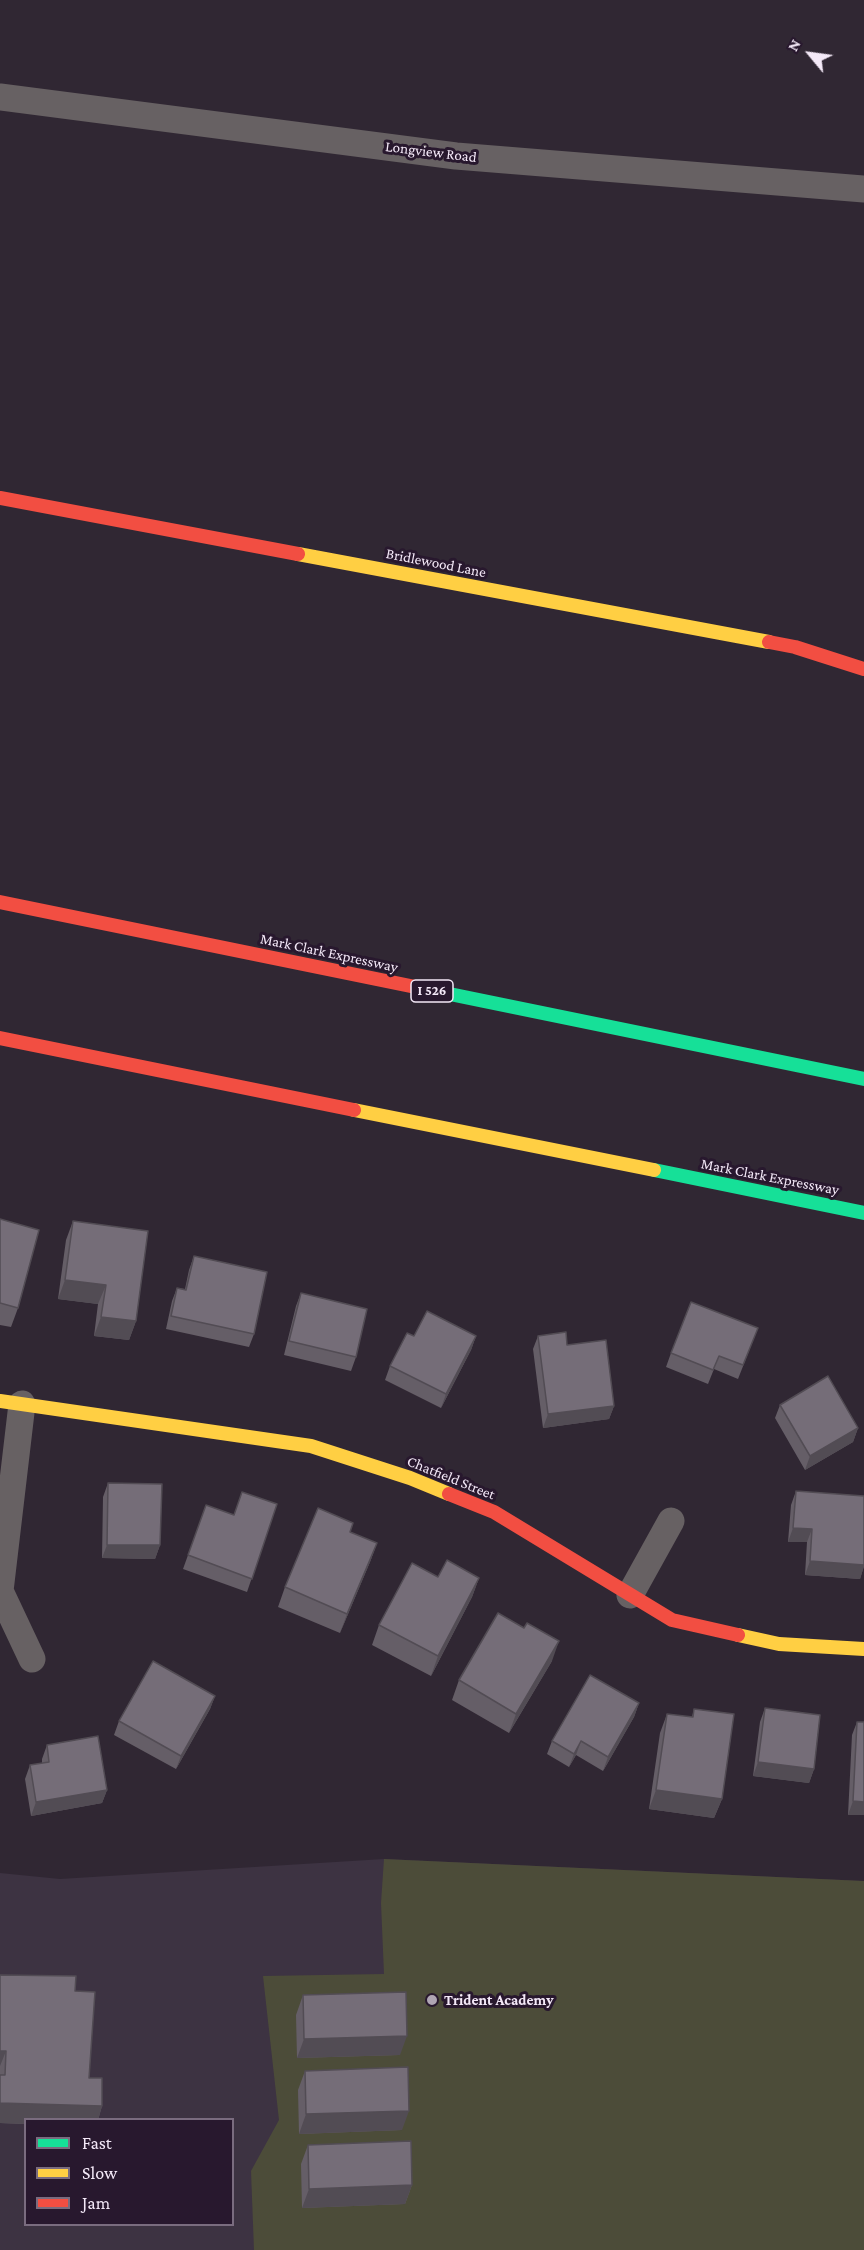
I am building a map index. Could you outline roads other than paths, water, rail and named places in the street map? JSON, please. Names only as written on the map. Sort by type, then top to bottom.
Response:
[{"type":"main road","name":"Bridlewood Lane","points":[[0,498],[795,647],[864,669]]},
{"type":"main road","name":"Mark Clark Expressway","points":[[0,902],[864,1079]]},
{"type":"main road","name":"Mark Clark Expressway","points":[[0,1038],[864,1213]]},
{"type":"main road","name":"Chatfield Street","points":[[11,1402],[310,1446],[410,1478],[494,1512],[672,1620],[779,1644],[864,1649]]},
{"type":"street","name":"Longview Road","points":[[0,97],[456,156],[864,189]]},
{"type":"street","points":[[11,1402],[0,1592],[32,1659]]},
{"type":"street","points":[[630,1595],[671,1521]]},
{"type":"place","name":"Trident Academy","points":[[432,2000]]}]
